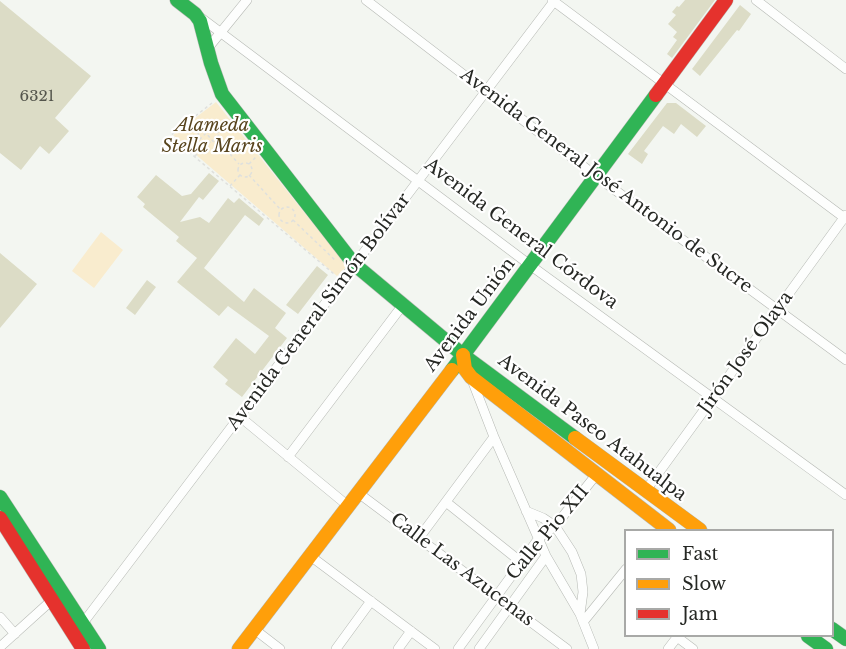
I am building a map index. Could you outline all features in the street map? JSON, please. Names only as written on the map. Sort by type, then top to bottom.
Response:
[{"type":"street","name":"Avenida General Córdova","points":[[177,0],[530,265],[846,495]]},
{"type":"street","points":[[208,48],[247,0]]},
{"type":"street","name":"Avenida General José Antonio de Sucre","points":[[366,0],[596,176],[846,360]]},
{"type":"street","points":[[554,0],[845,217]]},
{"type":"street","name":"Avenida General Simón Bolívar","points":[[83,623],[554,0]]},
{"type":"street","name":"Avenida Unión","points":[[239,649],[346,505],[463,355],[726,0]]},
{"type":"street","points":[[756,0],[846,69]]},
{"type":"street","name":"Avenida Paseo Atahualpa","points":[[195,14],[202,28],[222,94],[354,264],[463,355],[697,529]]},
{"type":"street","name":"Jirón José Olaya","points":[[646,490],[845,217]]},
{"type":"street","points":[[288,457],[402,306]]},
{"type":"street","name":"Avenida Paseo Atahualpa","points":[[463,355],[465,369],[471,377],[662,528]]},
{"type":"street","points":[[471,377],[546,556],[582,618],[594,649]]},
{"type":"street","points":[[239,416],[346,505]]},
{"type":"street","points":[[419,538],[494,436]]},
{"type":"street","name":"Calle Pio XII","points":[[458,649],[539,538],[555,526],[596,475]]},
{"type":"street","name":"Calle Las Azucenas","points":[[357,492],[567,649]]},
{"type":"street","points":[[0,496],[99,649]]},
{"type":"street","points":[[446,502],[521,562]]},
{"type":"street","points":[[526,511],[555,526],[572,552],[580,574],[583,592],[582,618]]},
{"type":"street","points":[[0,518],[83,649]]},
{"type":"street","points":[[309,555],[435,649]]},
{"type":"street","name":"Calle Pio XII","points":[[480,649],[546,556]]},
{"type":"street","points":[[582,618],[624,571]]},
{"type":"street","points":[[0,647],[52,600]]},
{"type":"street","points":[[336,649],[372,601]]},
{"type":"street","points":[[0,617],[15,634]]},
{"type":"street","points":[[254,629],[280,649]]},
{"type":"street","points":[[398,649],[411,631]]},
{"type":"street","points":[[678,637],[693,649]]},
{"type":"street","points":[[809,637],[826,649]]},
{"type":"path","points":[[216,100],[170,136],[338,277]]},
{"type":"path","points":[[217,133],[232,120]]},
{"type":"path","points":[[221,145],[224,142],[212,128],[216,124],[207,121],[201,124],[198,132],[200,138],[206,133],[218,147],[221,145],[240,165]]},
{"type":"path","points":[[194,157],[212,140]]},
{"type":"path","points":[[249,164],[259,154]]},
{"type":"path","points":[[240,165],[249,164]]},
{"type":"path","points":[[249,164],[252,171],[249,175]]},
{"type":"path","points":[[240,165],[238,169],[241,174],[249,175],[280,209]]},
{"type":"path","points":[[230,186],[241,174]]},
{"type":"path","points":[[285,206],[293,209],[295,214],[293,220],[287,223],[281,221],[278,215],[280,209],[285,206]]},
{"type":"path","points":[[293,220],[336,261]]},
{"type":"path","points":[[276,226],[281,221]]},
{"type":"green space","name":"Alameda Stella Maris","points":[[216,102],[347,266],[337,276],[173,135]]},
{"type":"green space","points":[[101,232],[123,250],[94,288],[72,271]]},
{"type":"building","points":[[685,0],[715,0],[672,58],[667,54],[677,40],[673,37],[677,32],[668,24],[676,15],[672,12]]},
{"type":"building","points":[[0,1],[91,76],[55,118],[69,131],[49,154],[40,146],[21,170],[0,153]]},
{"type":"building","points":[[740,5],[751,14],[700,76],[692,69]]},
{"type":"building","points":[[667,103],[676,103],[706,126],[697,137],[681,124],[674,134],[663,126],[644,151],[648,154],[642,164],[628,154]]},
{"type":"building","points":[[209,173],[219,181],[203,200],[199,197],[180,222],[200,217],[209,223],[228,198],[234,203],[239,198],[264,219],[259,226],[245,215],[204,268],[244,302],[254,288],[286,313],[275,328],[287,338],[242,397],[225,384],[228,380],[213,367],[236,338],[255,354],[269,336],[228,306],[219,316],[177,282],[197,258],[176,241],[179,237],[143,207],[145,204],[137,197],[156,175],[182,196],[191,194]]},
{"type":"building","points":[[0,253],[37,284],[0,328]]},
{"type":"building","points":[[317,266],[328,275],[298,314],[286,305]]},
{"type":"building","points":[[147,280],[156,287],[135,315],[126,308]]},
{"type":"traffic: fast","points":[[177,0],[200,21],[222,94],[354,264],[463,355],[575,438]]},
{"type":"traffic: fast","points":[[452,370],[656,95]]},
{"type":"traffic: fast","points":[[0,497],[99,649]]},
{"type":"traffic: fast","points":[[834,630],[846,639]]},
{"type":"traffic: fast","points":[[809,637],[826,649]]},
{"type":"traffic: slow","points":[[463,355],[465,369],[471,377],[668,529]]},
{"type":"traffic: slow","points":[[239,649],[452,370]]},
{"type":"traffic: slow","points":[[575,438],[699,529]]},
{"type":"traffic: jam","points":[[656,95],[726,0]]},
{"type":"traffic: jam","points":[[0,518],[83,649]]}]
